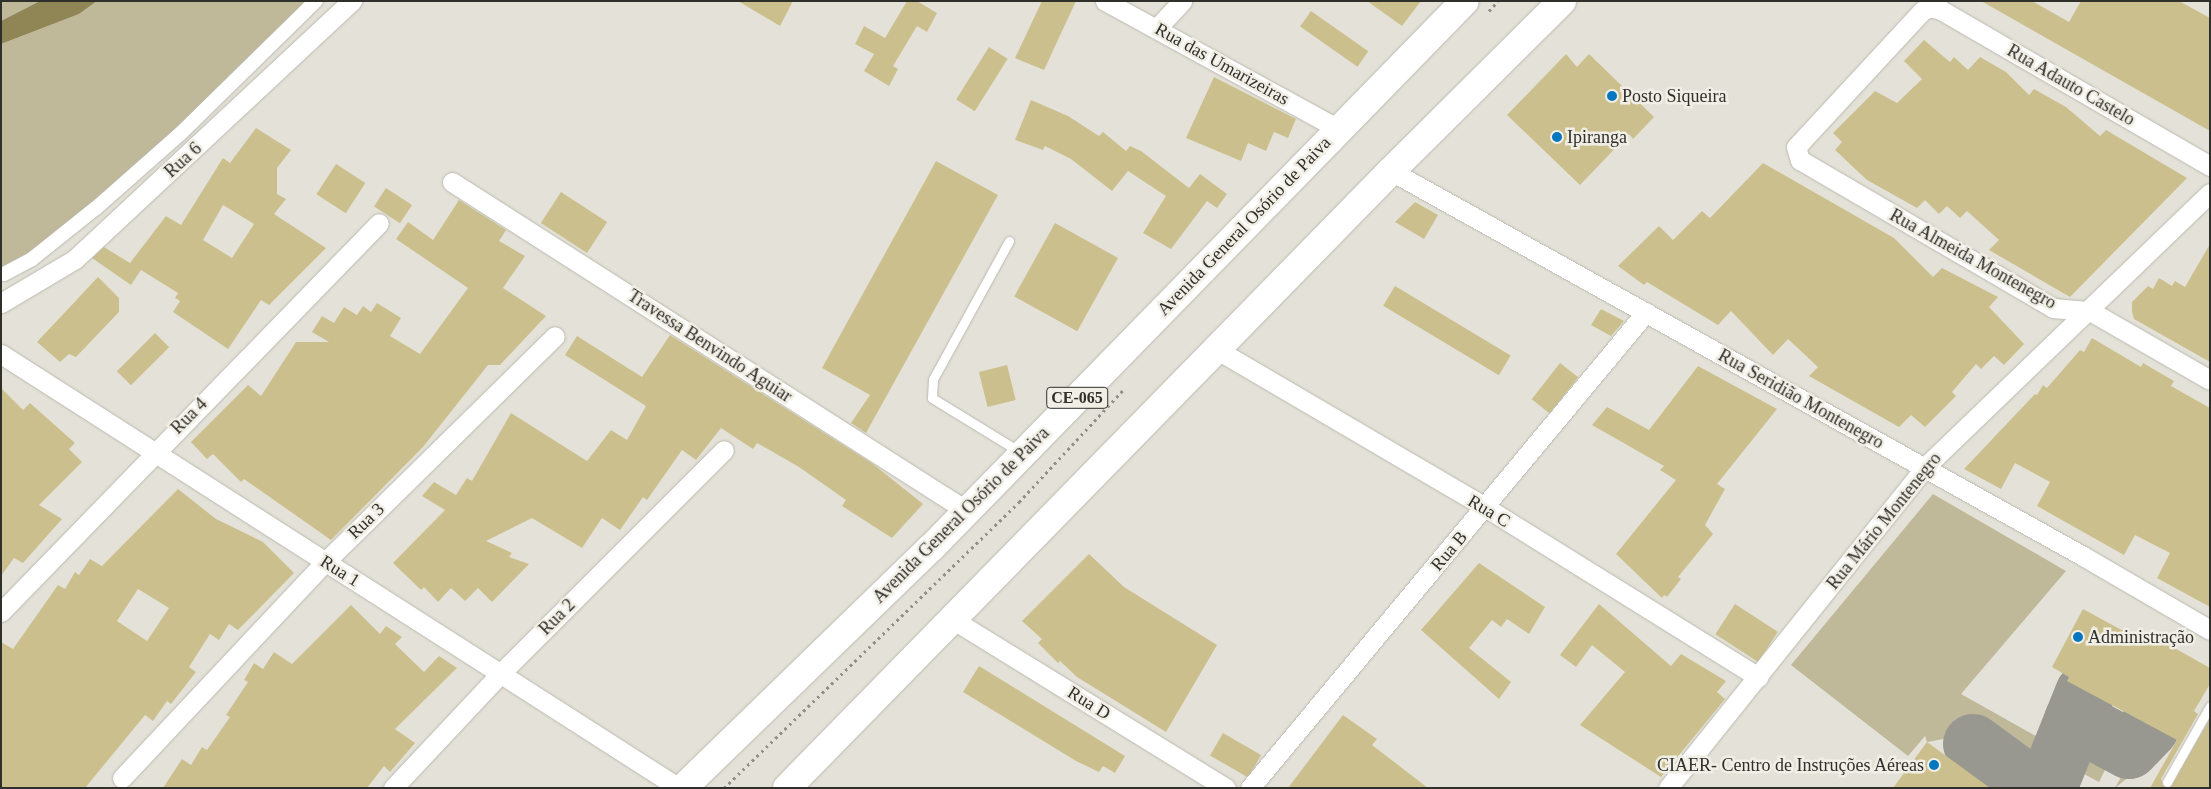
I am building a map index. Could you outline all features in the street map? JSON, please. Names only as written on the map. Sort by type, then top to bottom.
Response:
[{"type":"main road","name":"Avenida General Osório de Paiva","points":[[681,788],[967,511],[1465,1]]},
{"type":"main road","points":[[787,788],[1391,170],[1558,3]]},
{"type":"street","points":[[4,274],[32,259],[96,208],[180,134],[316,1]]},
{"type":"street","name":"Rua 6","points":[[1,303],[75,259],[352,1]]},
{"type":"street","name":"Rua das Umarizeiras","points":[[1105,1],[1339,129]]},
{"type":"street","points":[[1157,28],[1182,1]]},
{"type":"street","name":"Rua Almeida Montenegro","points":[[1930,7],[1922,11],[1804,136],[1796,152],[1800,160],[2053,308],[2090,311],[2210,380]]},
{"type":"street","name":"Rua Adauto Castelo","points":[[1930,7],[1940,10],[2210,166]]},
{"type":"street","name":"Rua Seridião Montenegro","points":[[1391,170],[1924,467],[2210,630]]},
{"type":"street","name":"Travessa Benvindo Aguiar","points":[[452,182],[967,511]]},
{"type":"street","name":"Rua Mário Montenegro","points":[[1668,788],[1924,467],[2090,311],[2210,193]]},
{"type":"street","name":"Rua 4","points":[[1,612],[154,451],[379,223]]},
{"type":"street","name":"Rua B","points":[[1250,788],[1485,508],[1646,312]]},
{"type":"street","name":"Rua 3","points":[[122,778],[325,562],[555,336]]},
{"type":"street","name":"Rua C","points":[[1216,349],[1485,508],[1758,677]]},
{"type":"street","name":"Rua 1","points":[[1,354],[681,788]]},
{"type":"street","name":"Rua 2","points":[[393,788],[502,673],[724,450]]},
{"type":"street","name":"Rua D","points":[[952,619],[1226,788]]},
{"type":"lane","points":[[1009,241],[933,379],[932,398],[1022,453]]},
{"type":"lane","points":[[2167,782],[2210,706]]},
{"type":"shaded area","points":[[1,1],[40,1],[1,21]]},
{"type":"shaded area","points":[[40,1],[97,1],[79,14],[1,44],[1,21]]},
{"type":"shaded area","points":[[97,1],[316,1],[71,230],[1,269],[1,44],[79,14]]},
{"type":"shaded area","points":[[1933,494],[2066,571],[1961,694],[2036,736],[2042,728],[2044,730],[2048,761],[2038,780],[1971,734],[1927,742],[1925,736],[1908,756],[1791,665]]},
{"type":"shaded area","points":[[2081,741],[2087,741],[2106,756],[2106,768],[2099,782],[2071,767]]},
{"type":"shaded area","points":[[2133,759],[2146,763],[2115,788],[2128,765]]},
{"type":"shaded area","points":[[1985,760],[2021,788],[1991,788],[1969,763]]},
{"type":"building","points":[[738,1],[793,1],[780,26]]},
{"type":"building","points":[[907,1],[917,1],[937,13],[927,32],[917,26],[893,66],[898,69],[889,86],[864,71],[874,54],[855,44],[864,26],[885,38]]},
{"type":"building","points":[[1042,1],[1076,1],[1044,70],[1015,58]]},
{"type":"building","points":[[1367,1],[1421,1],[1402,26]]},
{"type":"building","points":[[1981,1],[2032,1],[2069,22],[2081,1],[2179,1],[2210,18],[2210,131]]},
{"type":"building","points":[[1311,11],[1368,51],[1357,67],[1300,27]]},
{"type":"building","points":[[1924,40],[1950,62],[1954,57],[1968,70],[1980,57],[2006,72],[2029,95],[2034,89],[2066,107],[2100,136],[2106,130],[2187,178],[2070,297],[1989,250],[1999,240],[1967,211],[1960,218],[1947,206],[1939,214],[1925,200],[1917,208],[1867,180],[1835,150],[1842,142],[1833,133],[1875,91],[1897,103],[1922,79],[1904,61]]},
{"type":"building","points":[[989,47],[1008,59],[975,111],[956,100]]},
{"type":"building","points":[[1566,54],[1577,67],[1589,54],[1654,117],[1633,139],[1629,134],[1580,185],[1507,115]]},
{"type":"building","points":[[1214,77],[1296,119],[1288,138],[1274,132],[1266,151],[1248,143],[1241,161],[1186,138]]},
{"type":"building","points":[[1031,100],[1068,116],[1099,136],[1103,132],[1126,151],[1130,146],[1141,151],[1189,188],[1200,174],[1227,194],[1217,208],[1207,201],[1171,249],[1143,233],[1166,196],[1128,171],[1112,191],[1071,159],[1045,146],[1043,150],[1015,140]]},
{"type":"building","points":[[256,128],[291,150],[277,168],[277,194],[286,199],[274,214],[326,248],[269,305],[261,300],[228,349],[173,312],[180,301],[175,298],[178,293],[141,270],[131,285],[92,258],[104,247],[130,263],[166,216],[181,225],[223,158],[230,163]],"holes":[[[223,205],[254,224],[232,258],[203,240]]]},
{"type":"building","points":[[936,161],[998,195],[866,433],[851,423],[870,395],[822,368]]},
{"type":"building","points":[[1763,163],[1894,238],[1933,277],[1942,268],[1998,297],[1989,307],[2024,344],[2004,365],[1994,356],[1981,369],[1976,364],[1952,392],[1956,396],[1925,427],[1911,415],[1899,427],[1809,376],[1818,367],[1788,339],[1773,355],[1731,311],[1718,325],[1647,282],[1644,285],[1618,266],[1659,226],[1673,240],[1702,211],[1710,218]]},
{"type":"building","points":[[336,164],[365,183],[346,213],[316,194]]},
{"type":"building","points":[[386,188],[412,205],[400,223],[374,206]]},
{"type":"building","points":[[561,192],[607,222],[587,253],[541,223]]},
{"type":"building","points":[[459,200],[506,230],[499,241],[525,256],[503,288],[546,316],[500,365],[488,365],[423,447],[331,540],[244,479],[241,482],[213,454],[207,459],[191,442],[248,385],[261,396],[296,342],[329,342],[312,332],[322,316],[334,323],[344,307],[357,315],[363,306],[371,312],[377,303],[401,318],[390,336],[420,354],[468,288],[396,239],[408,222],[433,240]]},
{"type":"building","points":[[1415,202],[1438,215],[1424,239],[1395,222]]},
{"type":"building","points":[[1055,223],[1118,258],[1077,331],[1014,296]]},
{"type":"building","points":[[2210,244],[2210,362],[2134,319],[2132,302],[2148,286],[2153,289],[2159,278],[2172,286],[2175,281],[2185,287]]},
{"type":"building","points":[[98,277],[119,298],[119,312],[76,357],[69,354],[60,362],[37,342]]},
{"type":"building","points":[[1395,286],[1511,356],[1499,375],[1383,306]]},
{"type":"building","points":[[1601,309],[1624,321],[1611,336],[1591,325]]},
{"type":"building","points":[[155,333],[169,347],[131,385],[117,371]]},
{"type":"building","points":[[670,335],[873,464],[923,504],[892,538],[842,506],[846,500],[799,467],[757,443],[753,449],[721,428],[696,460],[682,450],[647,500],[643,497],[620,530],[602,518],[582,548],[532,518],[486,541],[512,553],[509,557],[529,564],[492,602],[478,588],[465,601],[451,588],[438,602],[424,587],[421,590],[393,563],[445,510],[422,496],[434,482],[456,495],[467,478],[472,481],[511,413],[587,461],[611,430],[627,440],[646,406],[565,355],[577,336],[642,377]]},
{"type":"building","points":[[2092,338],[2141,367],[2143,363],[2174,381],[2171,386],[2210,408],[2210,607],[2157,578],[2170,553],[2135,535],[2124,555],[2037,506],[2050,482],[2015,463],[2001,489],[1964,469],[2035,394],[2037,395],[2043,385],[2047,388],[2080,350],[2084,352]]},
{"type":"building","points":[[1560,363],[1578,377],[1550,413],[1532,399]]},
{"type":"building","points":[[1007,365],[1016,400],[988,407],[979,372]]},
{"type":"building","points":[[1698,366],[1777,409],[1717,484],[1725,489],[1705,525],[1713,534],[1678,577],[1681,579],[1667,597],[1664,595],[1662,598],[1616,554],[1676,480],[1660,470],[1664,466],[1592,425],[1607,407],[1649,430]]},
{"type":"building","points":[[1,388],[23,410],[30,403],[75,443],[69,449],[82,462],[39,505],[62,519],[23,563],[14,558],[1,576]]},
{"type":"building","points":[[178,489],[216,519],[263,542],[294,573],[238,630],[229,624],[219,640],[210,634],[189,667],[196,672],[171,704],[167,701],[153,721],[145,715],[85,788],[1,788],[1,642],[13,649],[58,585],[65,589],[75,572],[79,575],[90,559],[102,566]],"holes":[[[138,589],[169,608],[147,641],[117,621]]]},
{"type":"building","points":[[1089,554],[1124,587],[1217,645],[1166,732],[1077,677],[1060,661],[1058,663],[1038,643],[1042,639],[1022,621]]},
{"type":"building","points":[[1479,563],[1545,607],[1529,634],[1507,619],[1501,627],[1492,620],[1469,648],[1511,682],[1499,699],[1421,630]]},
{"type":"building","points":[[1599,604],[1671,666],[1681,654],[1726,681],[1717,692],[1725,699],[1661,777],[1580,725],[1625,672],[1592,645],[1576,667],[1560,655]]},
{"type":"building","points":[[1735,604],[1778,632],[1758,662],[1715,634]]},
{"type":"building","points":[[351,605],[380,634],[386,626],[402,637],[395,644],[424,672],[439,656],[457,668],[395,729],[415,743],[390,772],[384,766],[367,788],[163,788],[182,759],[191,765],[202,747],[207,750],[230,717],[226,715],[248,682],[244,680],[254,663],[263,669],[274,652],[292,664]]},
{"type":"building","points":[[2083,609],[2151,646],[2155,637],[2210,668],[2210,684],[2194,711],[2198,714],[2161,779],[2165,788],[2150,788],[2177,740],[2067,681],[2069,677],[2052,667]]},
{"type":"building","points":[[979,666],[1125,756],[1115,773],[1103,766],[1099,772],[1076,761],[963,692]]},
{"type":"building","points":[[1343,715],[1377,739],[1372,745],[1428,788],[1288,788]]},
{"type":"building","points":[[2209,720],[2210,788],[2169,788],[2172,785]]},
{"type":"building","points":[[1223,733],[1261,755],[1248,778],[1210,756]]},
{"type":"building","name":"CIAER- Centro de Instruções Aéreas","points":[[1927,742],[1990,788],[1893,788]]},
{"type":"taxiway","points":[[2047,788],[2085,693]]},
{"type":"taxiway","points":[[2074,720],[2129,749],[2149,728]]},
{"type":"taxiway","points":[[1973,744],[2033,788]]},
{"type":"place","name":"Posto Siqueira","points":[[1612,96]]},
{"type":"place","name":"Ipiranga","points":[[1557,137]]},
{"type":"place","name":"Administração","points":[[2078,637]]},
{"type":"place","name":"CIAER- Centro de Instruções Aéreas","points":[[1934,765]]}]
